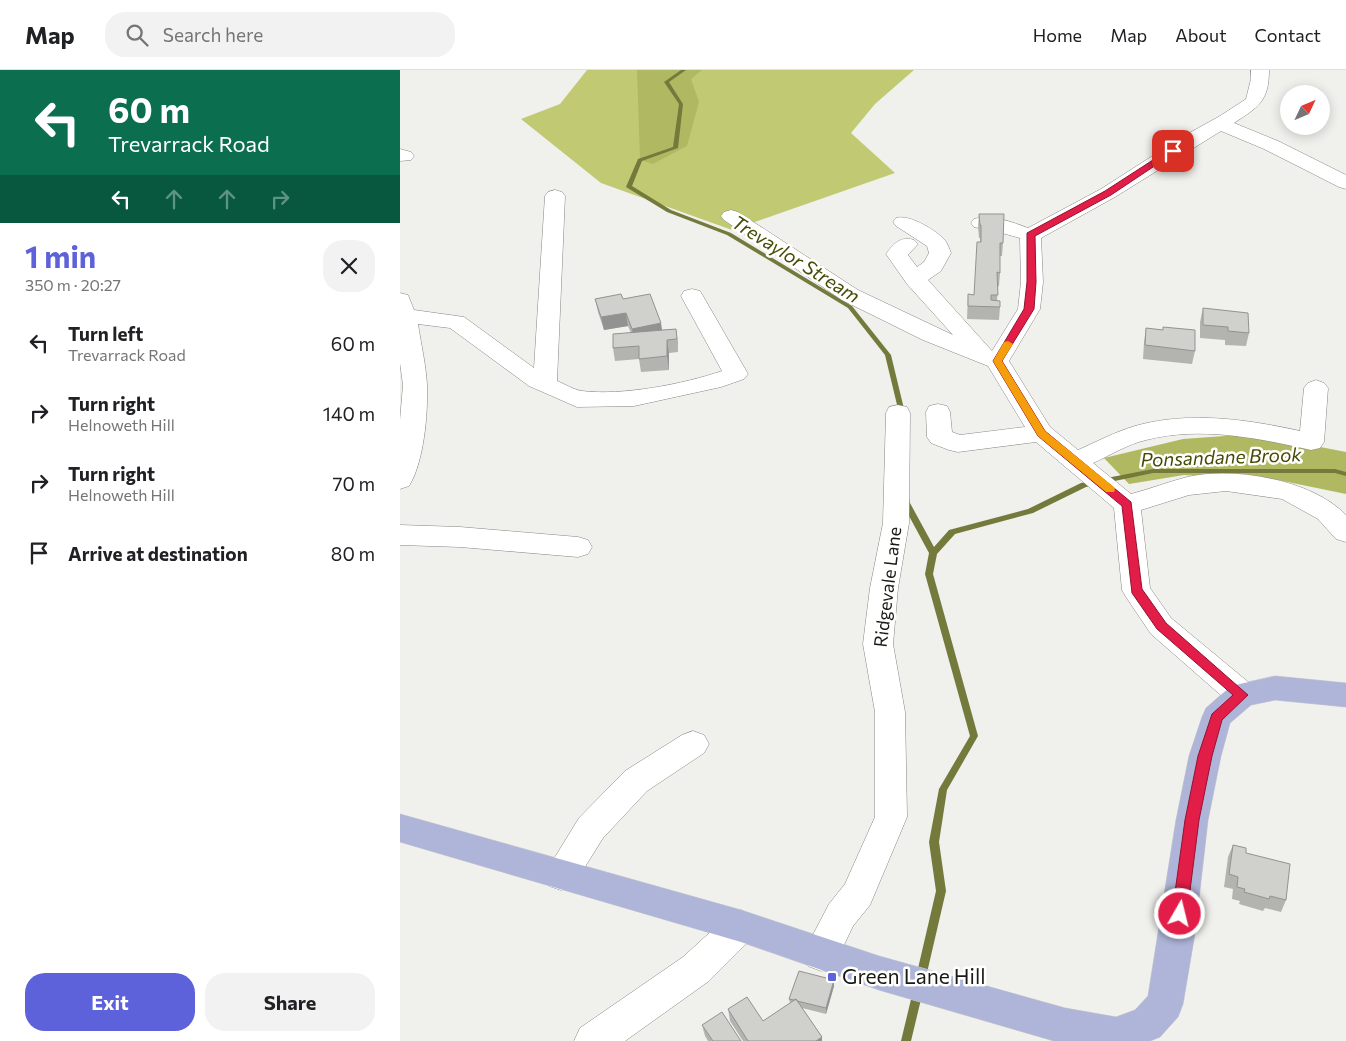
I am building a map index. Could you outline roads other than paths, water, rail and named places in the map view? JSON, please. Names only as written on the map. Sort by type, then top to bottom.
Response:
[{"type":"main road","points":[[400,828],[742,926],[879,973],[1065,1026],[1116,1034],[1154,1032],[1165,1004],[1177,933],[1192,820],[1205,756],[1217,718],[1242,695],[1276,688],[1346,695]]},
{"type":"street","points":[[981,223],[1006,227],[1030,235],[1108,193],[1189,140],[1220,124],[1254,101],[1260,79],[1260,70]]},
{"type":"street","points":[[1220,124],[1264,141],[1346,183]]},
{"type":"street","points":[[545,385],[555,196]]},
{"type":"street","points":[[731,216],[850,295],[931,335],[989,357]]},
{"type":"street","points":[[903,222],[936,243],[940,253],[933,266],[915,279]]},
{"type":"street","points":[[989,357],[1029,309],[1032,282],[1030,235]]},
{"type":"street","points":[[906,244],[897,254],[915,279],[989,357],[1041,433],[1123,501],[1136,590],[1162,626],[1242,695]]},
{"type":"street","points":[[400,480],[410,450],[415,384],[402,308],[456,322],[545,385],[577,399],[634,398],[712,382],[736,374],[692,296]]},
{"type":"street","points":[[1083,467],[1142,433],[1200,425],[1258,430],[1311,442],[1316,388]]},
{"type":"street","name":"Ridgevale Lane","points":[[821,954],[841,915],[858,894],[891,818],[890,712],[878,644],[884,588],[896,523],[898,412]]},
{"type":"street","points":[[938,412],[940,437],[958,444],[1041,433]]},
{"type":"street","points":[[1123,501],[1188,486],[1226,482],[1288,491],[1327,512],[1346,532]]},
{"type":"street","points":[[400,535],[460,536],[578,547]]},
{"type":"street","points":[[561,875],[591,828],[636,781],[693,744]]},
{"type":"street","points":[[593,1041],[696,969],[742,926]]},
{"type":"waterway","name":"Trevaylor Stream","points":[[684,70],[666,82],[681,104],[675,148],[640,160],[629,187],[669,211],[729,234],[850,307],[888,355],[902,413]]},
{"type":"waterway","name":"Ponsandane Brook","points":[[933,553],[952,532],[1030,511],[1084,485],[1153,471],[1335,471],[1346,474]]},
{"type":"waterway","name":"Trevaylor Stream","points":[[906,499],[906,503],[933,553]]},
{"type":"waterway","name":"Ponsandane Brook","points":[[921,977],[941,891],[934,842],[943,789],[974,736],[929,574],[933,553]]},
{"type":"waterway","name":"Ponsandane Brook","points":[[906,1041],[918,991]]},
{"type":"place","name":"Green Lane Hill","points":[[832,977]]}]
